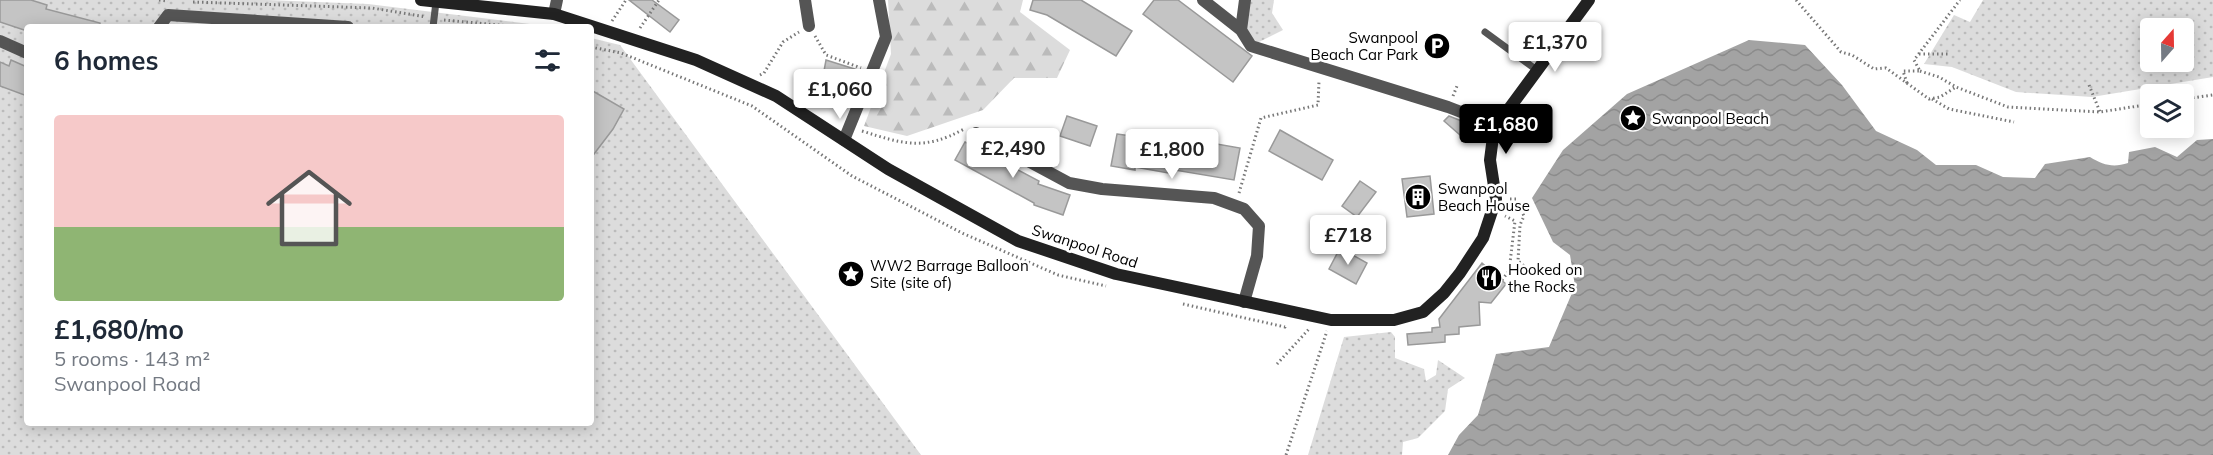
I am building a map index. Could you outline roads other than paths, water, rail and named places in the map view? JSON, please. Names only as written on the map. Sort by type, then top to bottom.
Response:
[{"type":"street","name":"Swanpool Road","points":[[421,0],[554,14],[585,24]]},
{"type":"street","points":[[554,14],[557,0]]},
{"type":"street","points":[[805,0],[809,26]]},
{"type":"street","points":[[843,140],[886,37],[879,0]]},
{"type":"street","points":[[1203,0],[1241,30],[1251,46],[1448,107],[1474,117],[1494,129]]},
{"type":"street","points":[[1241,30],[1245,0]]},
{"type":"street","name":"Swanpool Road","points":[[594,27],[696,60],[777,96],[888,169],[1018,240],[1116,274],[1244,302],[1331,320],[1394,320],[1423,312],[1444,293],[1483,238],[1496,199],[1490,160],[1494,129],[1538,71],[1586,1]]},
{"type":"street","points":[[161,24],[168,15],[303,24]]},
{"type":"street","points":[[0,41],[24,52]]},
{"type":"street","points":[[976,133],[1069,183],[1102,189],[1214,198],[1244,209],[1259,226],[1257,256],[1244,302]]},
{"type":"lane","points":[[433,24],[436,2]]},
{"type":"lane","points":[[1485,32],[1538,71]]},
{"type":"water","points":[[1749,40],[1805,45],[1842,85],[1876,131],[1917,150],[1936,165],[1976,165],[2003,177],[2035,178],[2045,164],[2090,157],[2104,164],[2118,165],[2128,163],[2129,152],[2155,147],[2177,157],[2197,140],[2213,139],[2213,455],[1448,455],[1459,435],[1478,415],[1496,354],[1549,347],[1575,286],[1570,255],[1553,242],[1532,198],[1563,150],[1627,94]]},
{"type":"place","name":"Swanpool Beach Car Park","points":[[1437,46]]},
{"type":"place","name":"Swanpool Beach","points":[[1633,118]]},
{"type":"place","name":"Swanpool Beach House","points":[[1418,197]]},
{"type":"place","name":"WW2 Barrage Balloon Site (site of)","points":[[851,274]]},
{"type":"place","name":"Hooked on the Rocks","points":[[1489,278]]}]
